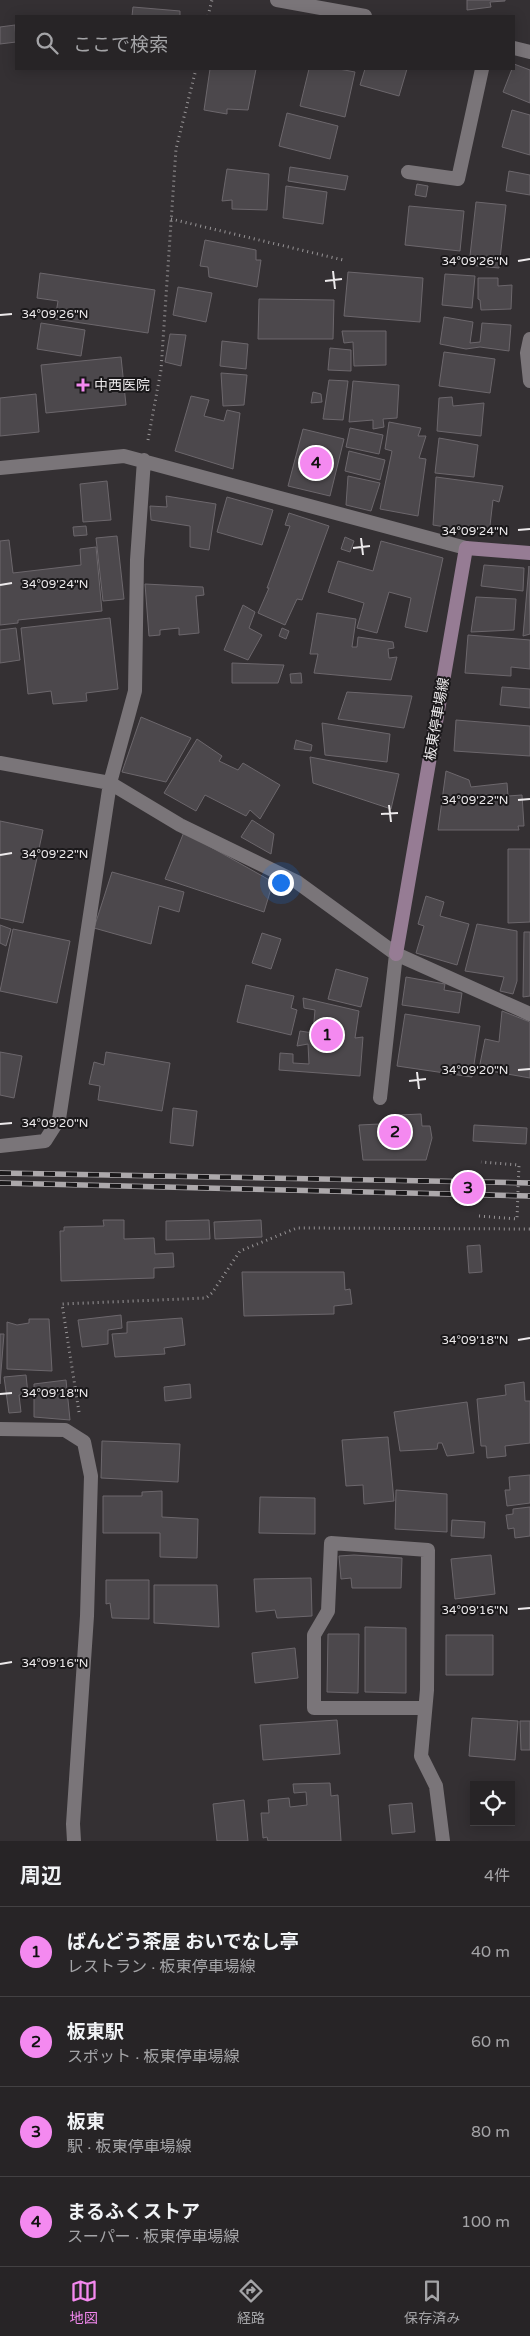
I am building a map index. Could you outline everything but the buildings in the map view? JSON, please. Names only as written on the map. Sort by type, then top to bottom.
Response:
[{"type":"main road","points":[[466,548],[530,553]]},
{"type":"main road","name":"板東停車場線","points":[[396,954],[466,548]]},
{"type":"street","points":[[277,0],[360,15]]},
{"type":"street","points":[[515,48],[530,52]]},
{"type":"street","points":[[408,172],[458,179],[482,70]]},
{"type":"street","points":[[530,339],[527,353],[530,381]]},
{"type":"street","points":[[0,468],[124,456],[466,548]]},
{"type":"street","points":[[0,1146],[45,1141],[59,1119],[110,783],[135,691],[137,560],[144,460]]},
{"type":"street","points":[[0,763],[110,783],[180,825],[297,882],[396,954],[530,1014]]},
{"type":"street","points":[[380,1098],[396,954]]},
{"type":"street","points":[[0,1429],[65,1430],[84,1442],[91,1476],[87,1616],[73,1824],[74,1841]]},
{"type":"street","points":[[425,1708],[314,1708],[314,1635],[328,1610],[331,1543],[428,1550],[425,1708],[421,1756],[436,1786],[443,1841]]},
{"type":"path","points":[[208,15],[212,0]]},
{"type":"path","points":[[144,460],[161,370],[176,148],[196,70]]},
{"type":"path","points":[[171,220],[343,260]]},
{"type":"path","points":[[479,1216],[517,1219],[519,1165],[481,1162]]},
{"type":"path","points":[[84,1442],[62,1304],[206,1298],[212,1294],[240,1251],[298,1228],[530,1229]]},
{"type":"railway","points":[[0,1173],[530,1183]]},
{"type":"railway","points":[[0,1183],[530,1196]]},
{"type":"place","name":"中西医院","points":[[83,385]]},
{"type":"place","name":"まるふくストア","points":[[316,463]]},
{"type":"place","name":"ばんどう茶屋 おいでなし亭","points":[[327,1035]]},
{"type":"place","name":"板東駅","points":[[395,1132]]},
{"type":"place","name":"板東","points":[[468,1188]]}]
